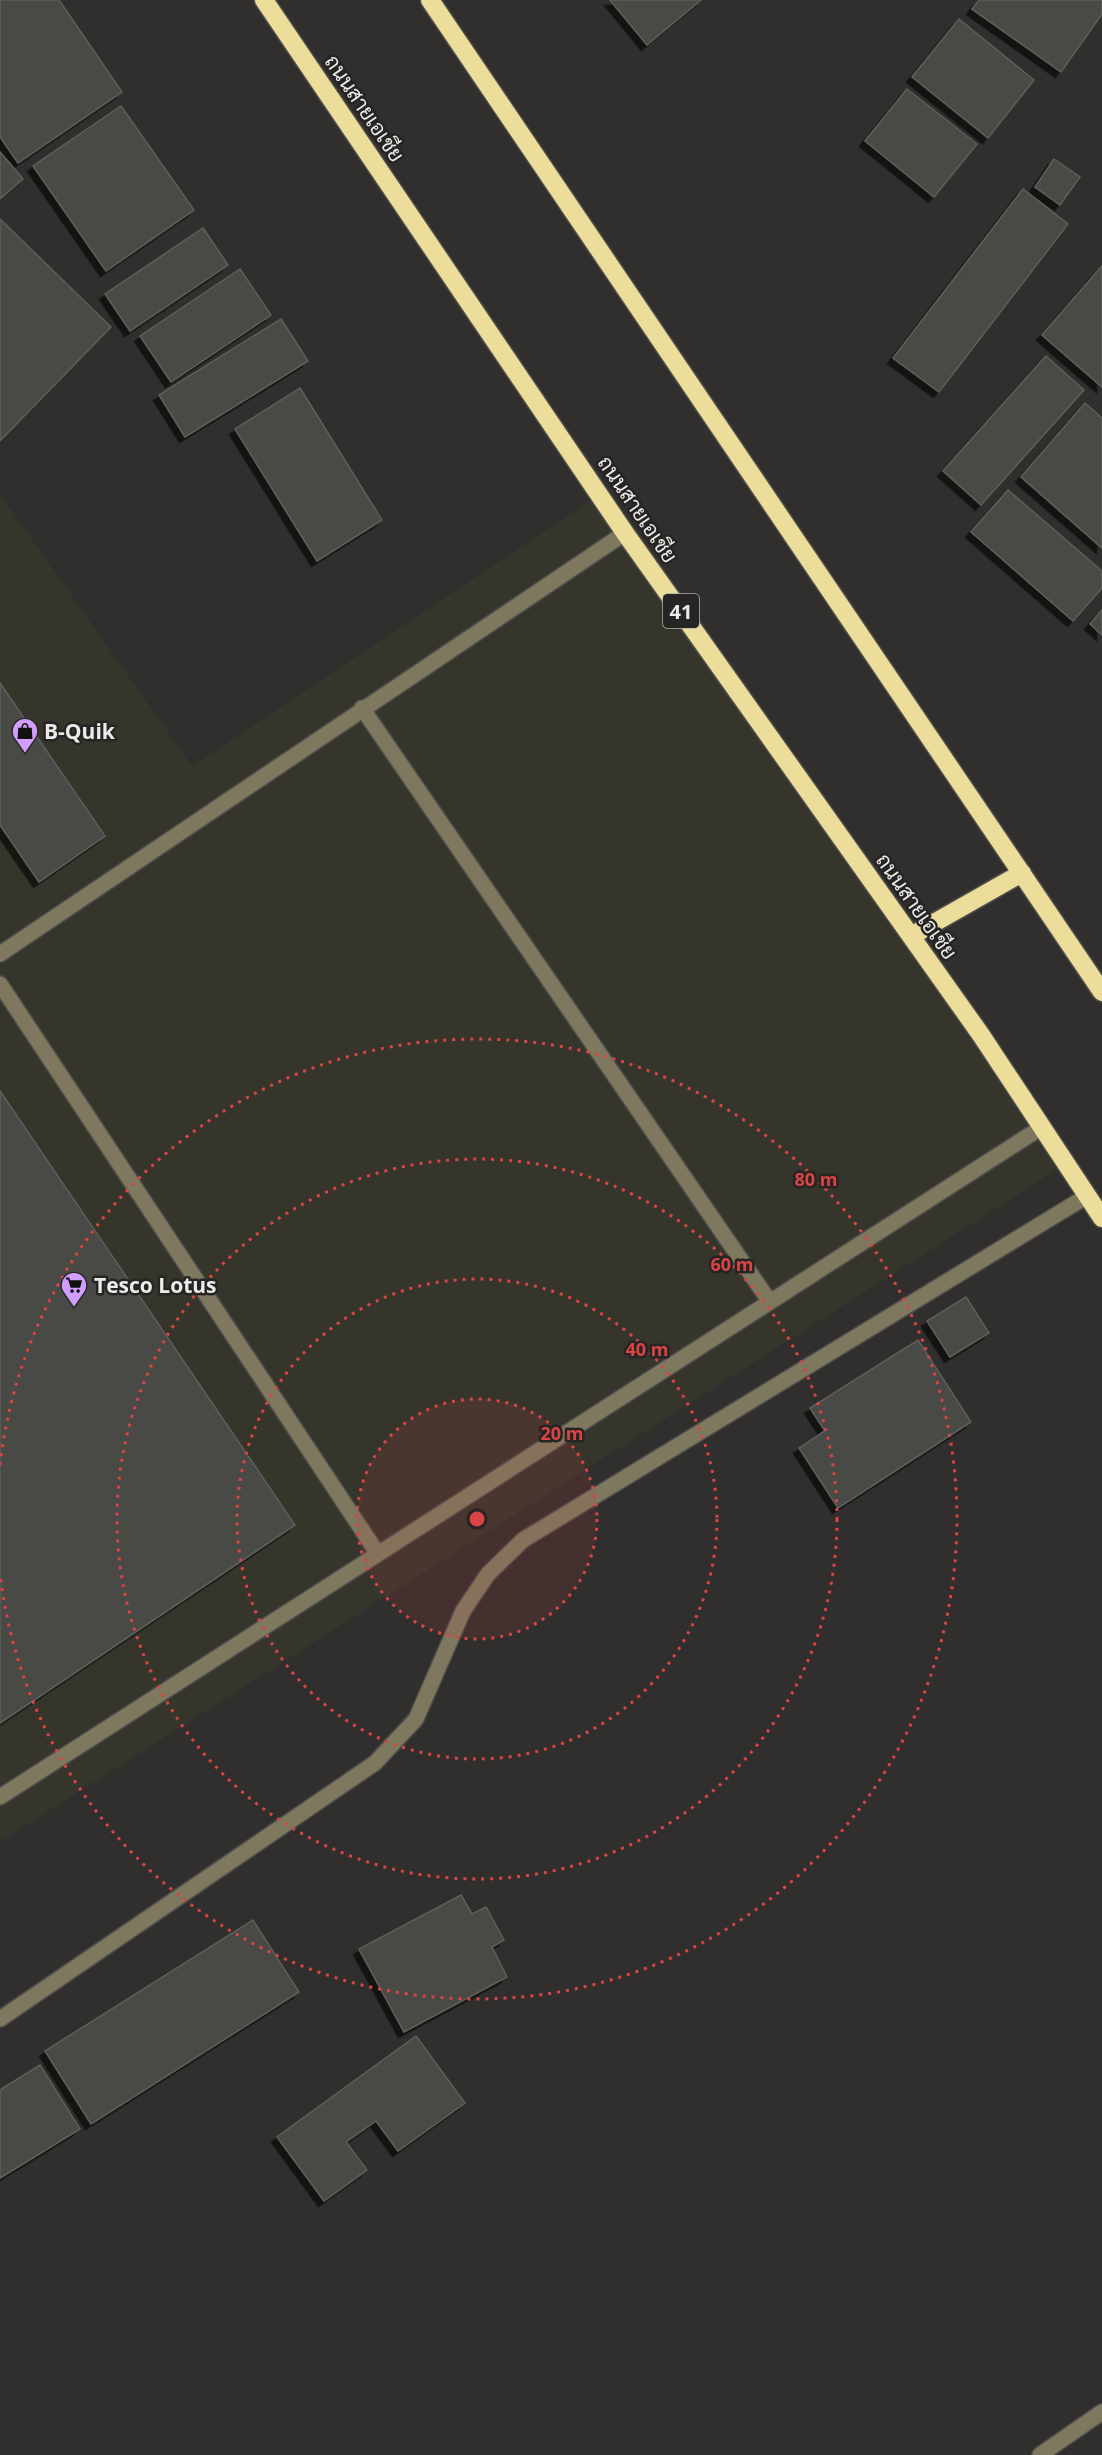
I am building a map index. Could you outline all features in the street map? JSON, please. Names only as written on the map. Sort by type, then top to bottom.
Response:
[{"type":"highway","name":"ถนนสายเอเชีย","points":[[264,0],[626,533],[911,936],[1102,1218]]},
{"type":"highway","points":[[430,0],[1102,992]]},
{"type":"highway","points":[[911,936],[1022,873]]},
{"type":"street","points":[[0,954],[362,708],[626,533]]},
{"type":"street","points":[[362,708],[770,1302]]},
{"type":"street","points":[[0,984],[378,1554]]},
{"type":"street","points":[[0,1797],[1042,1127]]},
{"type":"street","points":[[0,2019],[375,1763],[416,1719],[463,1611],[482,1583],[523,1540],[1087,1196]]},
{"type":"street","points":[[1040,2455],[1102,2412]]},
{"type":"shaded area","points":[[0,494],[192,766],[600,494],[1066,1164],[0,1842]]},
{"type":"building","points":[[0,0],[59,0],[122,92],[18,163],[0,137]]},
{"type":"building","points":[[610,0],[701,0],[647,45]]},
{"type":"building","points":[[979,0],[1102,0],[1102,14],[1061,72],[972,9]]},
{"type":"building","points":[[959,19],[1034,80],[988,138],[912,77]]},
{"type":"building","points":[[907,89],[977,144],[934,197],[865,141]]},
{"type":"building","points":[[121,106],[194,210],[106,271],[33,166]]},
{"type":"building","points":[[0,152],[23,179],[0,199]]},
{"type":"building","points":[[1054,159],[1080,177],[1060,205],[1035,187]]},
{"type":"building","points":[[1023,189],[1068,224],[939,392],[893,358]]},
{"type":"building","points":[[0,219],[111,327],[0,441]]},
{"type":"building","points":[[203,228],[228,265],[130,331],[105,294]]},
{"type":"building","points":[[1102,266],[1102,387],[1042,335]]},
{"type":"building","points":[[240,269],[271,315],[171,382],[140,336]]},
{"type":"building","points":[[281,319],[308,361],[185,437],[159,395]]},
{"type":"building","points":[[1046,356],[1084,390],[981,505],[943,471]]},
{"type":"building","points":[[300,388],[382,520],[317,561],[235,429]]},
{"type":"building","points":[[1085,403],[1102,418],[1102,548],[1021,477]]},
{"type":"building","points":[[1008,490],[1102,571],[1102,588],[1073,621],[971,532]]},
{"type":"building","points":[[1102,610],[1102,635],[1090,624]]},
{"type":"building","name":"B-Quik","points":[[0,683],[105,836],[39,882],[0,825]]},
{"type":"building","name":"Tesco Lotus","points":[[0,1091],[295,1525],[0,1723]]},
{"type":"building","points":[[966,1297],[989,1333],[950,1357],[927,1321]]},
{"type":"building","points":[[918,1340],[971,1422],[838,1508],[799,1448],[825,1431],[810,1408]]},
{"type":"building","points":[[461,1895],[472,1914],[486,1907],[504,1940],[492,1947],[507,1977],[404,2032],[359,1949]]},
{"type":"building","points":[[253,1920],[299,1992],[91,2124],[45,2051]]},
{"type":"building","points":[[416,2036],[465,2103],[398,2151],[376,2121],[346,2142],[367,2170],[324,2201],[277,2137]]},
{"type":"building","points":[[40,2065],[80,2129],[0,2178],[0,2090]]},
{"type":"place","name":"B-Quik","points":[[25,754]]},
{"type":"place","name":"Tesco Lotus","points":[[74,1308]]}]
